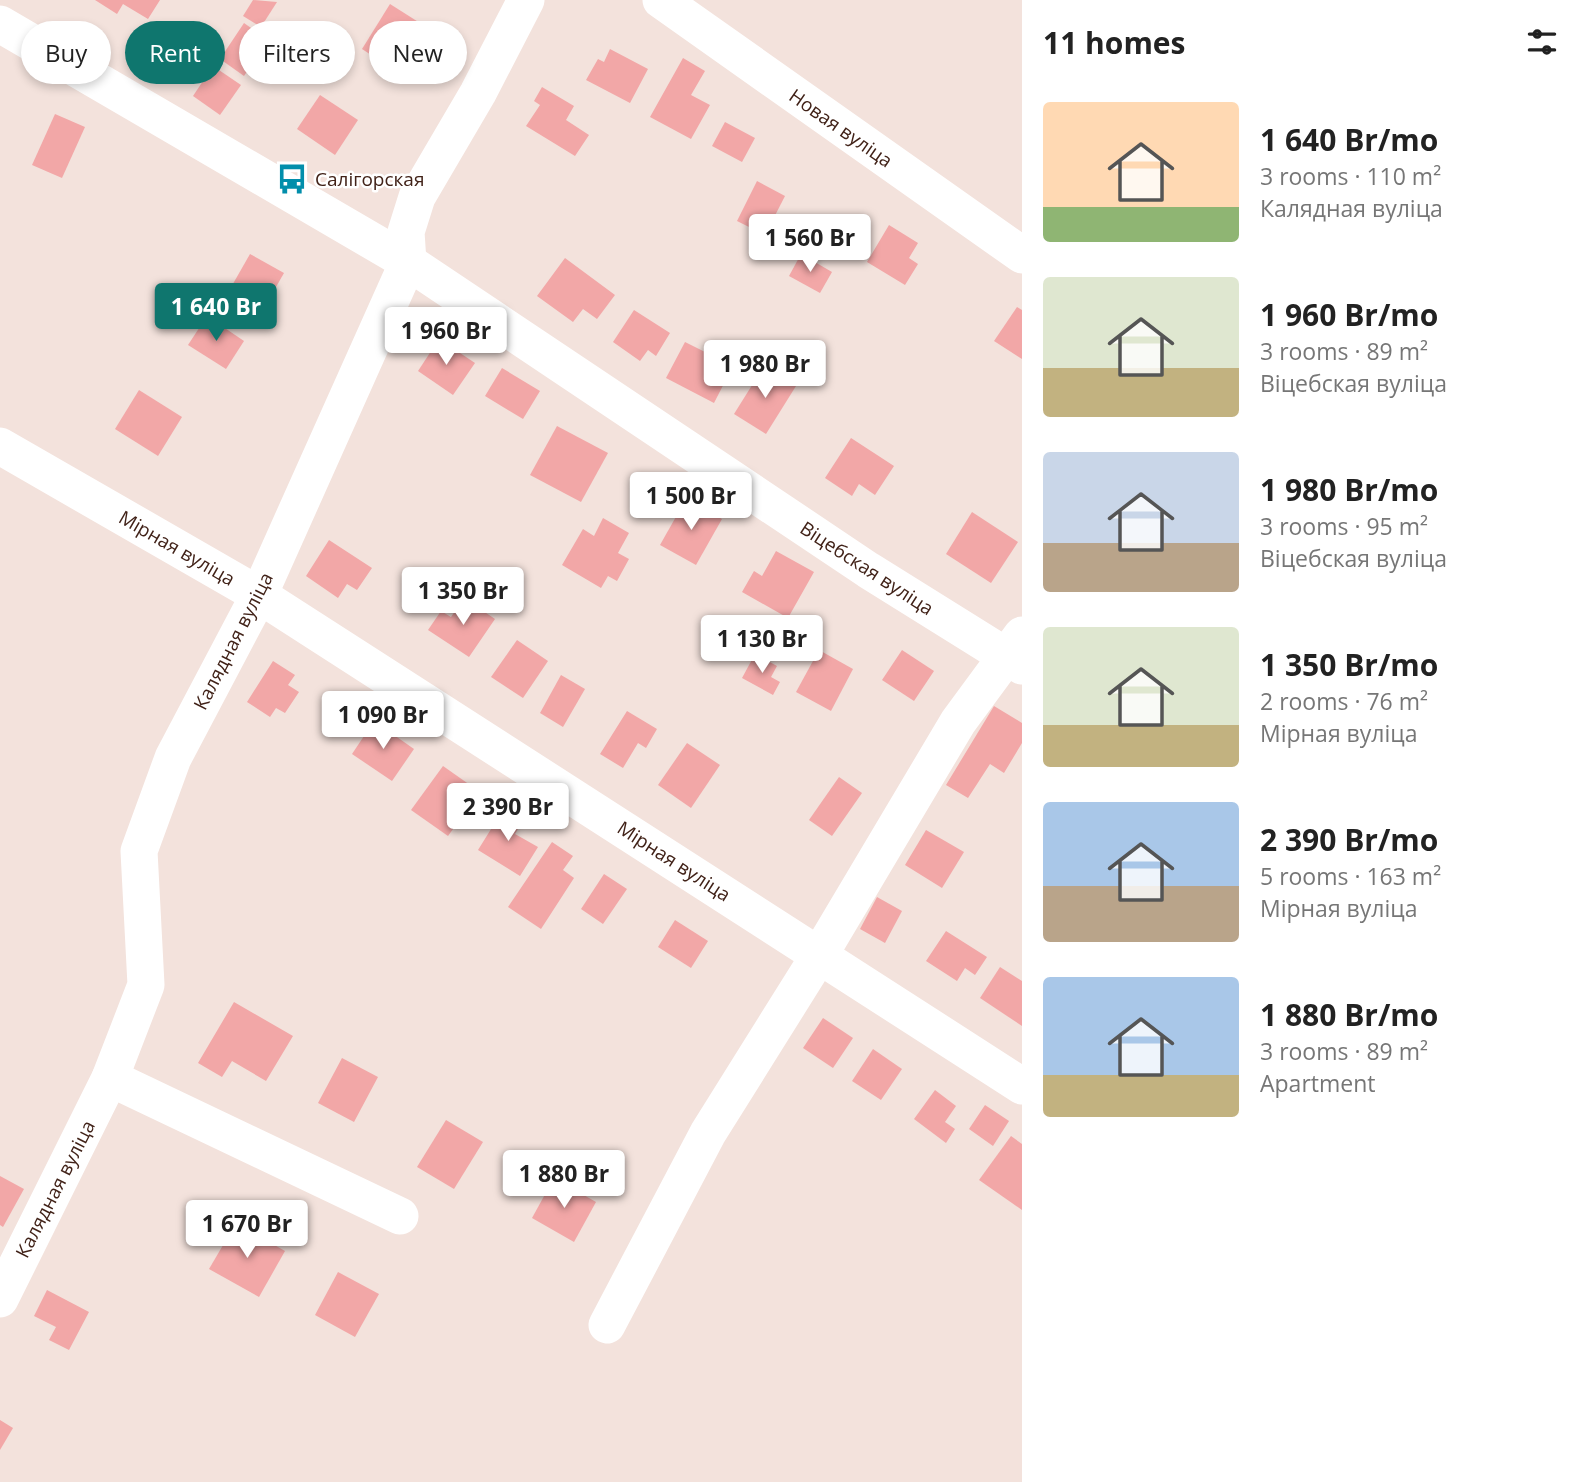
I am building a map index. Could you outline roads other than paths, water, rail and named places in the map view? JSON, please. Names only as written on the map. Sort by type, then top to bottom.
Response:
[{"type":"street","name":"Калядная вуліца","points":[[0,1298],[110,1078],[146,985],[139,851],[173,758],[259,596],[408,262],[406,232],[417,197],[478,93],[526,0]]},
{"type":"street","name":"Новая вуліца","points":[[661,0],[1022,255]]},
{"type":"street","name":"Віцебская вуліца","points":[[0,24],[408,262],[868,570],[1017,653]]},
{"type":"street","name":"Мірная вуліца","points":[[0,446],[259,596],[1022,1086]]},
{"type":"street","points":[[607,1325],[708,1133],[820,954],[958,722],[1017,653]]},
{"type":"street","points":[[110,1078],[400,1216]]},
{"type":"place","name":"Салігорская","points":[[292,179]]}]
